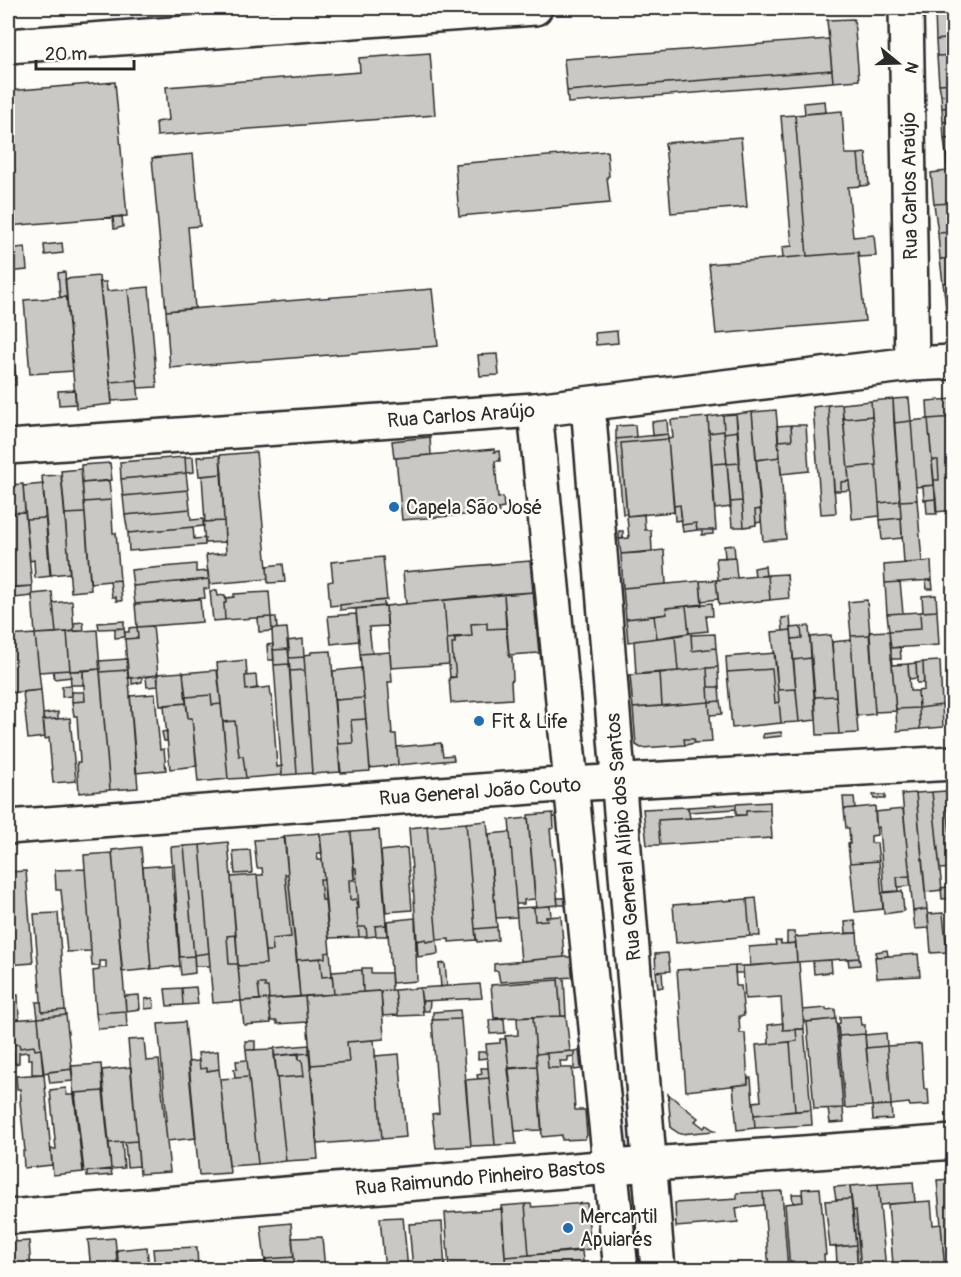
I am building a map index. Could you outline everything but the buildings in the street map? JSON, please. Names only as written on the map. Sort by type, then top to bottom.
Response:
[{"type":"street","points":[[8,46],[345,15],[535,8]]},
{"type":"street","name":"Rua Carlos Araújo","points":[[906,8],[912,364]]},
{"type":"street","name":"Rua Carlos Araújo","points":[[8,447],[535,410],[912,364],[954,362]]},
{"type":"street","name":"Rua General Alípio dos Santos","points":[[588,404],[658,1269]]},
{"type":"street","points":[[535,410],[621,1269]]},
{"type":"street","name":"Rua General João Couto","points":[[8,826],[571,784],[954,763]]},
{"type":"street","name":"Rua Raimundo Pinheiro Bastos","points":[[8,1217],[611,1167],[954,1142]]},
{"type":"place","name":"Capela São José","points":[[394,507]]},
{"type":"place","name":"Fit & Life","points":[[479,721]]},
{"type":"place","name":"Mercantil Apuiarés","points":[[568,1228]]}]
